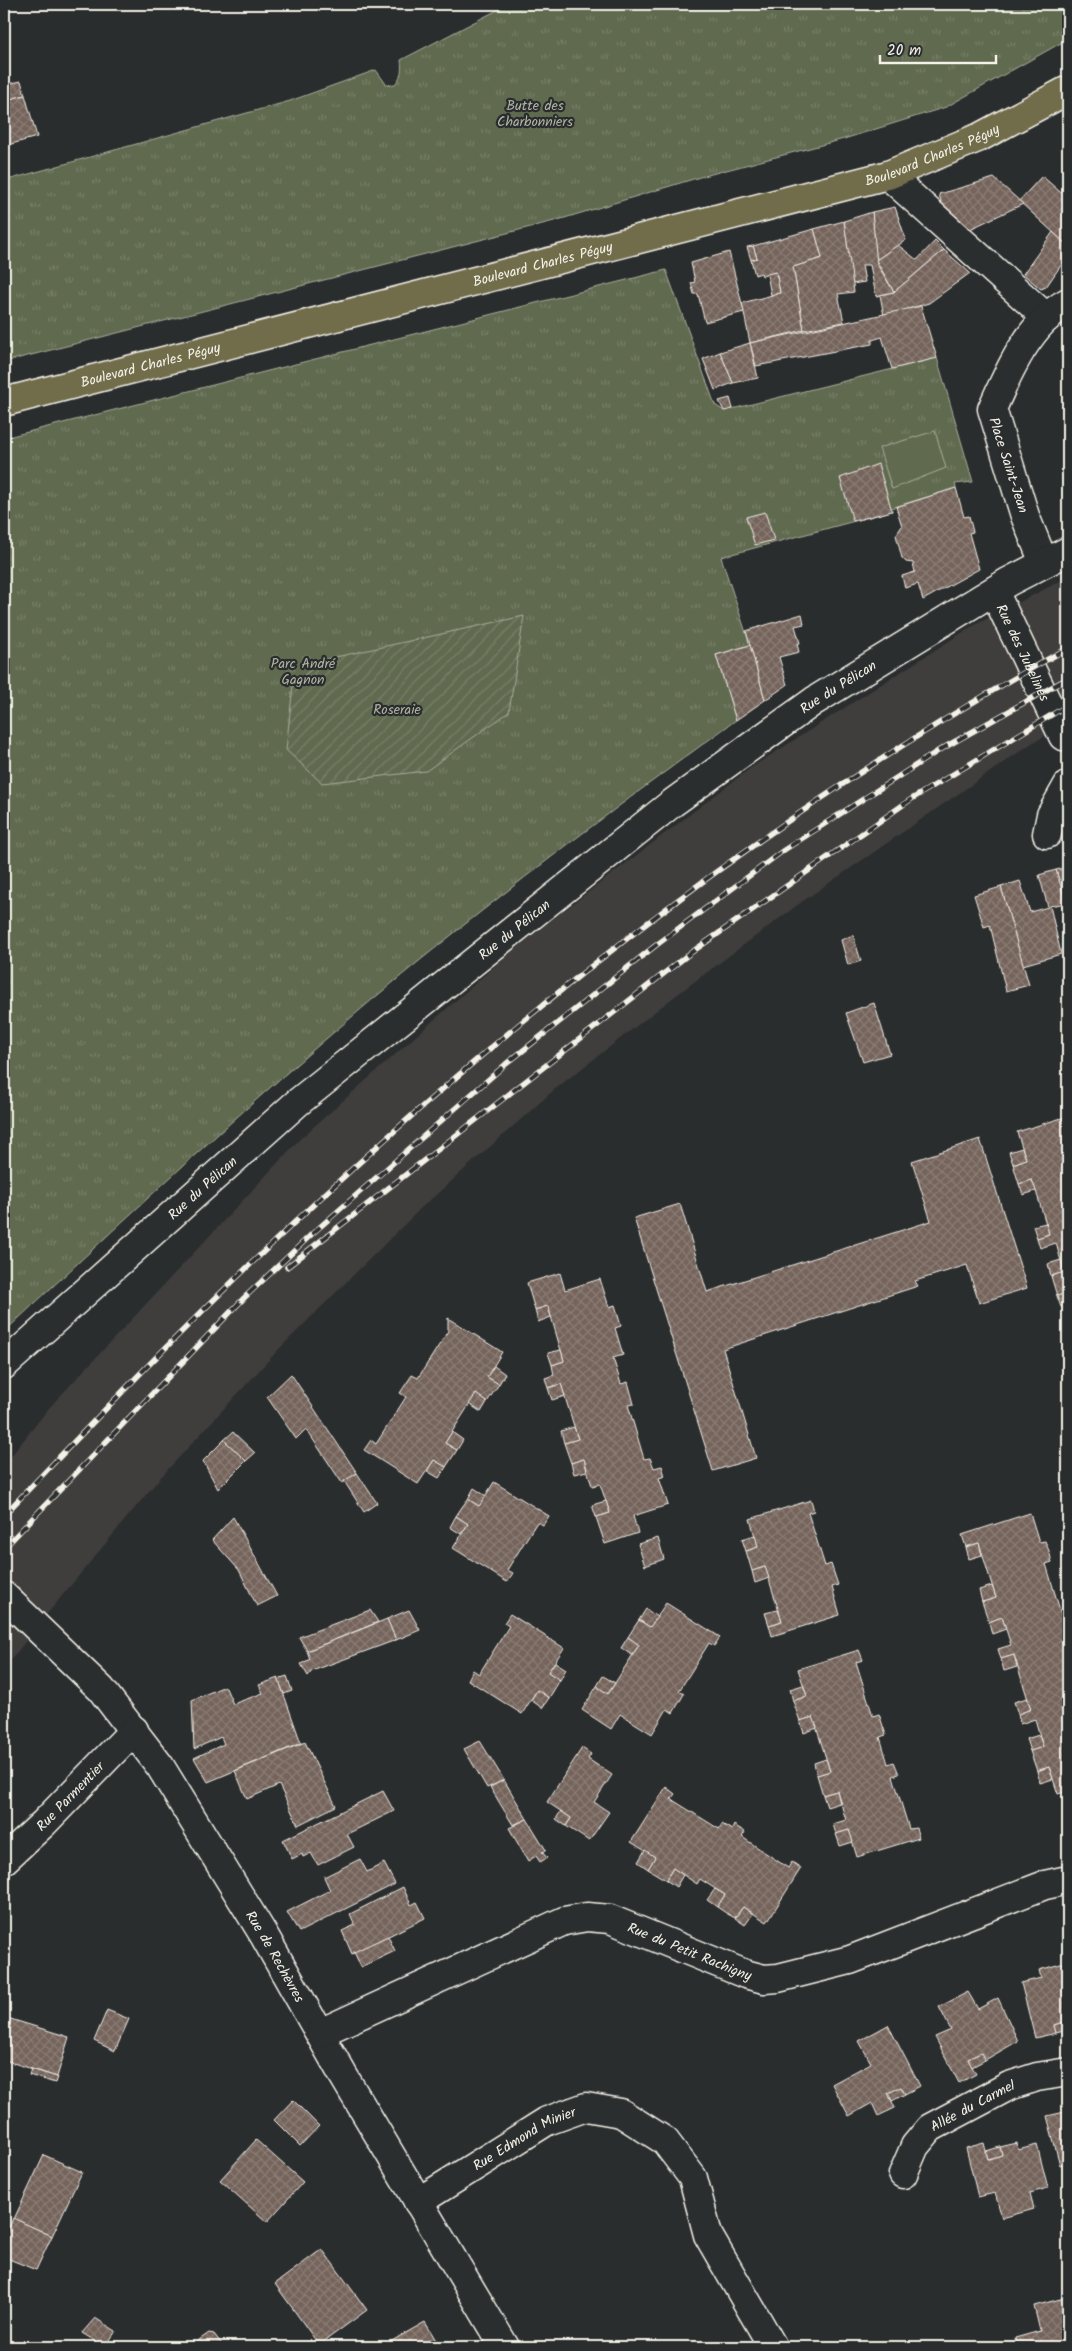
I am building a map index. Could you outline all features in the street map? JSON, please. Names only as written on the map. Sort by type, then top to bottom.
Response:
[{"type":"main road","name":"Boulevard Charles Péguy","points":[[4,402],[888,174],[980,137],[1068,90]]},
{"type":"street","points":[[888,174],[1063,305]]},
{"type":"street","name":"Place Saint-Jean","points":[[1044,563],[1025,516],[992,410],[1008,372],[1031,337],[1063,305]]},
{"type":"street","name":"Rue du Pélican","points":[[4,1365],[297,1103],[670,804],[814,701],[994,591],[1068,550]]},
{"type":"street","name":"Rue des Jubelines","points":[[994,591],[1063,736],[1068,736]]},
{"type":"street","points":[[1047,834],[1052,815],[1068,785]]},
{"type":"street","name":"Rue de Rechèvres","points":[[4,1596],[83,1670],[134,1730],[160,1766],[265,1938],[418,2202],[505,2347]]},
{"type":"street","name":"Rue Parmentier","points":[[4,1860],[44,1823],[134,1730]]},
{"type":"street","name":"Rue du Petit Rachigny","points":[[320,2033],[564,1921],[587,1917],[610,1919],[745,1974],[764,1979],[778,1978],[850,1960],[1045,1885],[1068,1880]]},
{"type":"street","name":"Allée du Carmel","points":[[903,2174],[915,2146],[930,2128],[1009,2086],[1036,2077],[1068,2072]]},
{"type":"street","name":"Rue Edmond Minier","points":[[418,2202],[547,2122],[586,2106],[622,2113],[665,2142],[693,2178],[708,2235],[773,2347]]},
{"type":"shaded area","points":[[1068,577],[1068,724],[1032,743],[803,901],[679,993],[554,1090],[421,1208],[279,1349],[159,1479],[42,1620],[4,1586],[4,1465],[49,1408],[300,1139],[515,948],[752,767],[971,627]]},
{"type":"shaded area","points":[[4,1608],[32,1633],[4,1669]]},
{"type":"green space","name":"Butte des Charbonniers","points":[[509,4],[1068,4],[1068,39],[946,107],[844,139],[700,177],[558,220],[4,362],[4,181],[290,101],[376,70],[386,84],[394,85],[401,73],[401,60]]},
{"type":"green space","name":"Parc André Gagnon","points":[[666,270],[715,405],[724,411],[937,358],[973,482],[955,484],[956,488],[891,508],[892,511],[721,557],[750,645],[716,655],[736,720],[525,878],[370,1001],[200,1150],[4,1332],[4,438]]},
{"type":"green space","points":[[935,431],[946,468],[892,489],[879,448]]},
{"type":"green space","name":"Roseraie","points":[[524,616],[509,712],[426,771],[322,783],[286,750],[293,685],[322,660]]},
{"type":"building","points":[[21,81],[25,95],[4,101],[4,85]]},
{"type":"building","points":[[25,95],[37,137],[4,146],[4,101]]},
{"type":"building","points":[[1042,176],[1068,199],[1068,246],[1019,201]]},
{"type":"building","points":[[994,178],[1023,204],[970,229],[942,206],[939,194]]},
{"type":"building","points":[[895,207],[906,240],[876,260],[872,212]]},
{"type":"building","points":[[872,212],[877,264],[894,292],[876,296],[870,265],[862,265],[865,282],[852,284],[844,221]]},
{"type":"building","points":[[844,221],[854,292],[838,294],[844,322],[804,330],[793,267],[822,258],[814,229]]},
{"type":"building","points":[[814,229],[822,258],[793,267],[804,330],[750,343],[742,303],[780,293],[776,272],[762,276],[761,273],[755,275],[751,260],[757,258],[753,246]]},
{"type":"building","points":[[1053,232],[1068,246],[1068,255],[1046,287],[1041,289],[1023,274]]},
{"type":"building","points":[[935,241],[944,250],[894,292],[876,260],[898,245],[917,260]]},
{"type":"building","points":[[753,246],[757,258],[751,260],[747,247]]},
{"type":"building","points":[[944,250],[970,273],[929,303],[884,316],[880,295],[894,292]]},
{"type":"building","points":[[729,252],[744,312],[705,322],[698,294],[694,294],[691,283],[695,282],[691,263]]},
{"type":"building","points":[[776,272],[780,293],[771,295],[767,274]]},
{"type":"building","points":[[921,306],[937,358],[892,369],[882,337],[872,340],[872,344],[756,366],[750,343]]},
{"type":"building","points":[[750,343],[758,378],[733,383],[720,352]]},
{"type":"building","points":[[720,352],[733,383],[715,390],[703,359]]},
{"type":"building","points":[[730,398],[733,409],[724,411],[719,401]]},
{"type":"building","points":[[878,464],[892,511],[853,521],[840,478]]},
{"type":"building","points":[[956,488],[964,517],[969,516],[973,532],[969,533],[979,569],[923,600],[918,584],[905,588],[902,576],[915,572],[913,563],[906,562],[902,558],[896,535],[902,526],[896,507]]},
{"type":"building","points":[[765,512],[774,540],[755,545],[746,517]]},
{"type":"building","points":[[802,614],[804,624],[795,626],[800,643],[797,644],[799,652],[779,657],[787,685],[765,700],[746,631]]},
{"type":"building","points":[[750,645],[765,700],[736,720],[716,655]]},
{"type":"building","points":[[1068,867],[1068,912],[1056,870]]},
{"type":"building","points":[[1056,870],[1066,903],[1050,906],[1061,954],[1023,965],[1001,887],[1020,881],[1030,912],[1048,907],[1039,875]]},
{"type":"building","points":[[1001,887],[1029,985],[1006,991],[990,925],[984,927],[974,895]]},
{"type":"building","points":[[853,935],[861,961],[848,965],[841,940]]},
{"type":"building","points":[[874,1003],[890,1054],[863,1062],[846,1013]]},
{"type":"building","points":[[1068,1116],[1068,1293],[1057,1296],[1051,1276],[1064,1272],[1056,1243],[1040,1248],[1037,1238],[1049,1234],[1036,1191],[1032,1180],[1019,1184],[1013,1164],[1026,1159],[1017,1132]]},
{"type":"building","points":[[980,1139],[1027,1288],[979,1303],[967,1265],[915,1281],[918,1286],[723,1349],[756,1458],[713,1471],[634,1218],[680,1204],[707,1292],[931,1221],[912,1161]]},
{"type":"building","points":[[1022,1148],[1026,1159],[1013,1164],[1009,1152]]},
{"type":"building","points":[[1032,1180],[1036,1191],[1023,1195],[1019,1184]]},
{"type":"building","points":[[1046,1223],[1049,1234],[1037,1238],[1033,1226]]},
{"type":"building","points":[[1061,1260],[1064,1272],[1051,1276],[1048,1264]]},
{"type":"building","points":[[560,1273],[565,1290],[600,1279],[609,1307],[615,1305],[621,1326],[615,1328],[623,1355],[613,1358],[621,1384],[628,1382],[634,1404],[628,1405],[644,1459],[650,1458],[654,1468],[662,1466],[665,1476],[659,1478],[668,1505],[633,1516],[638,1533],[605,1544],[596,1517],[610,1513],[600,1484],[592,1486],[584,1459],[571,1463],[564,1443],[578,1439],[561,1384],[548,1388],[545,1378],[554,1375],[552,1365],[564,1361],[548,1306],[535,1310],[527,1283]]},
{"type":"building","points":[[1068,1293],[1068,1305],[1061,1307],[1057,1296]]},
{"type":"building","points":[[548,1306],[551,1317],[538,1322],[535,1310]]},
{"type":"building","points":[[448,1318],[502,1352],[487,1377],[499,1384],[487,1402],[476,1394],[445,1443],[457,1450],[446,1467],[434,1460],[418,1484],[364,1450],[371,1440],[376,1444],[406,1397],[400,1393],[412,1375],[418,1378],[448,1331]]},
{"type":"building","points":[[561,1350],[564,1361],[552,1365],[548,1353]]},
{"type":"building","points":[[494,1366],[505,1374],[499,1384],[487,1377]]},
{"type":"building","points":[[291,1374],[357,1473],[342,1483],[306,1429],[296,1439],[267,1397]]},
{"type":"building","points":[[561,1384],[565,1396],[552,1400],[548,1388]]},
{"type":"building","points":[[476,1394],[487,1402],[481,1412],[469,1404]]},
{"type":"building","points":[[574,1427],[578,1439],[564,1443],[561,1431]]},
{"type":"building","points":[[233,1432],[255,1453],[246,1461],[224,1440]]},
{"type":"building","points":[[452,1432],[463,1440],[457,1450],[445,1443]]},
{"type":"building","points":[[224,1440],[246,1461],[218,1489],[203,1461]]},
{"type":"building","points":[[584,1459],[587,1471],[574,1474],[571,1463]]},
{"type":"building","points":[[434,1460],[446,1467],[439,1478],[427,1471]]},
{"type":"building","points":[[357,1473],[377,1503],[364,1512],[344,1481]]},
{"type":"building","points":[[494,1482],[549,1516],[543,1525],[537,1522],[507,1570],[513,1573],[507,1582],[453,1548],[468,1524],[456,1516],[468,1499],[479,1506]]},
{"type":"building","points":[[474,1488],[486,1496],[479,1506],[468,1499]]},
{"type":"building","points":[[811,1500],[814,1511],[808,1513],[825,1566],[831,1564],[838,1585],[832,1587],[840,1615],[772,1636],[769,1625],[782,1621],[765,1567],[752,1571],[746,1551],[758,1547],[750,1519]]},
{"type":"building","points":[[606,1501],[610,1513],[596,1517],[592,1505]]},
{"type":"building","points":[[1030,1513],[1039,1542],[1045,1541],[1049,1551],[1052,1562],[1046,1564],[1062,1617],[1068,1615],[1068,1627],[1066,1628],[1068,1636],[1068,1791],[1058,1794],[1049,1767],[1037,1771],[1030,1751],[1043,1747],[1035,1719],[1020,1724],[1018,1714],[1031,1709],[1014,1655],[1001,1659],[998,1649],[1011,1645],[1002,1617],[989,1622],[982,1602],[996,1598],[979,1543],[966,1547],[962,1535]]},
{"type":"building","points":[[456,1516],[468,1524],[461,1534],[450,1527]]},
{"type":"building","points":[[233,1517],[277,1596],[257,1606],[239,1570],[212,1540]]},
{"type":"building","points":[[755,1535],[758,1547],[746,1551],[742,1539]]},
{"type":"building","points":[[658,1538],[664,1559],[645,1566],[638,1544]]},
{"type":"building","points":[[979,1543],[982,1555],[969,1559],[966,1547]]},
{"type":"building","points":[[765,1567],[769,1578],[755,1583],[752,1571]]},
{"type":"building","points":[[992,1586],[996,1598],[982,1602],[979,1590]]},
{"type":"building","points":[[666,1603],[720,1637],[714,1646],[709,1643],[679,1691],[684,1694],[673,1713],[667,1709],[652,1734],[620,1714],[611,1729],[582,1710],[597,1686],[608,1694],[639,1645],[628,1637],[639,1620],[650,1627]]},
{"type":"building","points":[[646,1609],[657,1617],[650,1627],[639,1620]]},
{"type":"building","points":[[370,1610],[378,1622],[307,1651],[299,1637]]},
{"type":"building","points":[[409,1610],[420,1630],[396,1640],[387,1619]]},
{"type":"building","points":[[778,1610],[782,1621],[769,1625],[765,1613]]},
{"type":"building","points":[[510,1614],[564,1648],[548,1672],[560,1680],[549,1698],[537,1690],[522,1714],[468,1680],[473,1670],[479,1674],[509,1626],[504,1623]]},
{"type":"building","points":[[1002,1617],[1006,1629],[992,1634],[989,1622]]},
{"type":"building","points":[[387,1619],[396,1640],[312,1671],[308,1676],[301,1664],[310,1659],[307,1651]]},
{"type":"building","points":[[628,1637],[639,1645],[632,1655],[621,1648]]},
{"type":"building","points":[[859,1650],[863,1660],[856,1662],[873,1716],[879,1714],[886,1735],[880,1737],[888,1764],[894,1762],[899,1774],[893,1776],[909,1829],[916,1828],[919,1838],[857,1857],[849,1830],[836,1834],[833,1824],[846,1820],[837,1791],[823,1795],[817,1775],[830,1771],[813,1717],[800,1721],[793,1701],[807,1696],[798,1669]]},
{"type":"building","points":[[1014,1655],[1017,1667],[1004,1671],[1001,1659]]},
{"type":"building","points":[[555,1662],[566,1669],[560,1680],[548,1672]]},
{"type":"building","points":[[287,1676],[292,1691],[284,1694],[278,1679]]},
{"type":"building","points":[[603,1676],[615,1683],[608,1694],[597,1686]]},
{"type":"building","points":[[278,1678],[301,1743],[208,1782],[194,1758],[224,1744],[221,1737],[194,1749],[192,1700],[225,1686],[233,1704],[263,1693],[259,1685]]},
{"type":"building","points":[[803,1685],[807,1696],[793,1701],[790,1689]]},
{"type":"building","points":[[537,1690],[549,1698],[542,1708],[531,1700]]},
{"type":"building","points":[[1027,1698],[1031,1709],[1018,1714],[1014,1702]]},
{"type":"building","points":[[813,1717],[817,1728],[804,1733],[800,1721]]},
{"type":"building","points":[[1039,1735],[1043,1747],[1030,1751],[1026,1739]]},
{"type":"building","points":[[480,1741],[504,1780],[487,1788],[464,1749]]},
{"type":"building","points":[[305,1742],[336,1806],[298,1825],[279,1785],[247,1799],[235,1771]]},
{"type":"building","points":[[582,1748],[591,1754],[588,1759],[612,1775],[594,1802],[609,1812],[589,1841],[566,1826],[571,1818],[547,1802]]},
{"type":"building","points":[[826,1759],[830,1771],[817,1775],[814,1763]]},
{"type":"building","points":[[1049,1767],[1053,1779],[1040,1783],[1037,1771]]},
{"type":"building","points":[[504,1780],[527,1819],[513,1825],[490,1787]]},
{"type":"building","points":[[666,1787],[675,1794],[671,1799],[719,1829],[722,1824],[732,1830],[734,1825],[745,1832],[742,1837],[788,1868],[792,1862],[801,1868],[767,1922],[743,1907],[735,1918],[726,1913],[717,1907],[725,1895],[700,1879],[697,1884],[673,1868],[666,1880],[648,1869],[655,1857],[631,1842]]},
{"type":"building","points":[[383,1791],[394,1811],[347,1834],[354,1847],[318,1865],[311,1853],[303,1857],[302,1854],[292,1859],[283,1840]]},
{"type":"building","points":[[837,1791],[840,1803],[827,1807],[823,1795]]},
{"type":"building","points":[[561,1811],[571,1818],[566,1826],[556,1819]]},
{"type":"building","points":[[527,1819],[546,1850],[542,1852],[547,1858],[540,1862],[536,1856],[528,1861],[509,1828]]},
{"type":"building","points":[[849,1830],[853,1842],[840,1846],[836,1834]]},
{"type":"building","points":[[645,1850],[655,1857],[648,1869],[638,1862]]},
{"type":"building","points":[[360,1859],[367,1872],[384,1863],[395,1884],[299,1932],[287,1912],[330,1890],[324,1877]]},
{"type":"building","points":[[673,1868],[683,1875],[676,1887],[666,1880]]},
{"type":"building","points":[[403,1887],[411,1905],[417,1902],[425,1918],[352,1954],[342,1931],[355,1925],[350,1914]]},
{"type":"building","points":[[715,1889],[725,1895],[717,1907],[707,1900]]},
{"type":"building","points":[[743,1907],[753,1914],[745,1925],[735,1918]]},
{"type":"building","points":[[388,1936],[395,1951],[361,1967],[354,1952]]},
{"type":"building","points":[[1068,1962],[1068,2021],[1054,2025],[1056,2033],[1035,2038],[1021,1983],[1041,1978],[1039,1970]]},
{"type":"building","points":[[968,1992],[978,2009],[998,1998],[1018,2041],[985,2060],[981,2053],[968,2059],[976,2074],[959,2083],[935,2037],[951,2030],[939,2007]]},
{"type":"building","points":[[107,2010],[129,2019],[115,2051],[94,2041]]},
{"type":"building","points":[[4,2017],[69,2037],[57,2077],[4,2060]]},
{"type":"building","points":[[1068,2021],[1068,2030],[1056,2033],[1054,2025]]},
{"type":"building","points":[[888,2025],[920,2086],[905,2094],[901,2087],[888,2093],[895,2108],[878,2116],[872,2103],[849,2116],[832,2084],[871,2063],[859,2041]]},
{"type":"building","points":[[981,2053],[985,2060],[972,2067],[968,2059]]},
{"type":"building","points":[[31,2069],[57,2077],[55,2083],[29,2075]]},
{"type":"building","points":[[901,2087],[905,2094],[892,2101],[888,2093]]},
{"type":"building","points":[[293,2100],[319,2126],[300,2146],[274,2120]]},
{"type":"building","points":[[1065,2112],[1068,2122],[1068,2163],[1060,2165],[1047,2116]]},
{"type":"building","points":[[256,2140],[303,2182],[267,2222],[220,2180]]},
{"type":"building","points":[[984,2143],[988,2159],[1002,2155],[1000,2147],[1017,2143],[1018,2150],[1037,2145],[1048,2188],[1030,2193],[1034,2209],[1002,2218],[995,2193],[978,2197],[966,2148]]},
{"type":"building","points":[[1000,2147],[1002,2155],[988,2159],[986,2151]]},
{"type":"building","points":[[44,2155],[82,2172],[52,2236],[14,2219]]},
{"type":"building","points":[[13,2218],[52,2236],[36,2270],[4,2257],[4,2240]]},
{"type":"building","points":[[322,2249],[367,2310],[319,2345],[275,2284]]},
{"type":"building","points":[[1068,2297],[1068,2347],[1017,2347],[1015,2338],[1040,2331],[1034,2306]]},
{"type":"building","points":[[95,2318],[116,2331],[105,2347],[82,2333]]},
{"type":"building","points":[[425,2322],[440,2347],[393,2347],[390,2342]]},
{"type":"building","points":[[209,2333],[214,2334],[224,2347],[189,2347]]},
{"type":"railway","points":[[4,1515],[161,1353],[257,1258],[350,1171],[445,1087],[543,1005],[643,926],[745,851],[850,779],[958,711],[1068,648]]},
{"type":"railway","points":[[4,1548],[244,1298],[313,1233],[506,1064],[655,946],[784,850],[938,751],[1068,678]]},
{"type":"railway","points":[[287,1267],[689,954],[910,800],[1068,705]]}]
